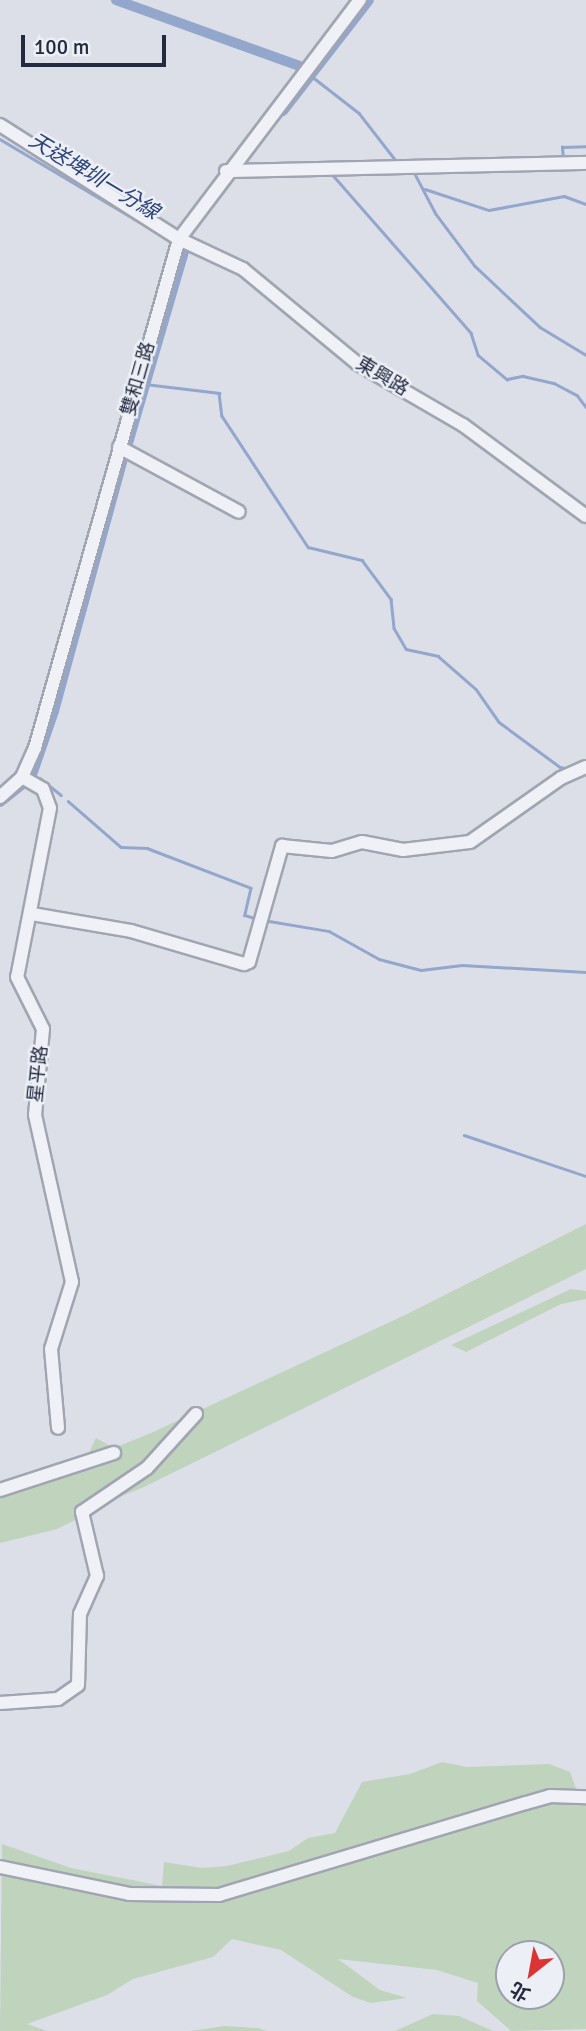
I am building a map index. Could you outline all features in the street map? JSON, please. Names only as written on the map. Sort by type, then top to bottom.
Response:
[{"type":"street","name":"雙和三路","points":[[0,797],[27,779],[185,242],[360,0]]},
{"type":"street","name":"東興路","points":[[0,125],[185,242],[243,269],[358,364],[463,425],[586,516]]},
{"type":"street","points":[[235,171],[586,163]]},
{"type":"street","points":[[125,451],[239,512]]},
{"type":"street","points":[[32,914],[131,932],[244,964],[249,962],[282,846],[332,851],[362,842],[403,849],[470,842],[561,778],[586,767]]},
{"type":"street","name":"星平路","points":[[27,779],[44,789],[50,808],[32,914],[17,977],[43,1029],[35,1115],[72,1282],[51,1349],[58,1428]]},
{"type":"street","points":[[0,1703],[58,1699],[78,1685],[80,1614],[97,1576],[82,1512],[148,1468],[196,1414]]},
{"type":"street","points":[[0,1490],[114,1453]]},
{"type":"street","points":[[0,1867],[129,1894],[200,1897],[446,1830],[550,1796],[586,1797]]},
{"type":"green space","points":[[586,1224],[586,1269],[144,1487],[82,1512],[81,1517],[57,1529],[0,1543],[0,1484],[87,1457],[96,1438],[114,1448],[151,1433],[405,1315]]},
{"type":"green space","points":[[571,1289],[586,1291],[586,1299],[561,1304],[466,1352],[451,1345]]},
{"type":"green space","points":[[442,1762],[467,1767],[549,1764],[570,1772],[577,1791],[586,1793],[586,2029],[511,2031],[477,2001],[478,1983],[437,1970],[338,1959],[380,1990],[407,1998],[371,2003],[353,1997],[281,1950],[232,1939],[213,1957],[133,1979],[107,1995],[27,2024],[47,2031],[0,2031],[2,1844],[71,1868],[162,1886],[164,1862],[202,1868],[227,1866],[289,1851],[308,1838],[335,1833],[362,1782],[410,1774]]},
{"type":"green space","points":[[433,2014],[459,2016],[493,2031],[395,2031]]},
{"type":"green space","points":[[225,2026],[258,2028],[267,2031],[190,2031]]},
{"type":"waterway","points":[[116,0],[302,67]]},
{"type":"waterway","points":[[283,111],[369,0]]},
{"type":"waterway","points":[[314,78],[359,113],[397,162]]},
{"type":"waterway","name":"天送埤圳一分線","points":[[0,139],[160,234]]},
{"type":"waterway","points":[[563,159],[562,147],[586,146]]},
{"type":"waterway","points":[[414,172],[436,214],[475,266],[540,327],[586,355]]},
{"type":"waterway","points":[[332,174],[471,333],[478,355],[507,379],[523,376],[554,383],[577,395],[586,407]]},
{"type":"waterway","points":[[425,189],[489,210],[564,196],[586,204]]},
{"type":"waterway","points":[[126,450],[185,248]]},
{"type":"waterway","points":[[145,384],[219,393],[222,416],[308,547],[362,560],[391,599],[394,628],[406,649],[438,656],[476,689],[499,722],[560,767],[569,769]]},
{"type":"waterway","points":[[33,772],[54,711],[123,458]]},
{"type":"waterway","points":[[40,778],[61,795]]},
{"type":"waterway","points":[[0,802],[26,782]]},
{"type":"waterway","points":[[68,801],[121,847],[147,848],[251,888],[245,915],[257,919]]},
{"type":"waterway","points":[[263,920],[329,931],[379,959],[421,970],[462,965],[586,972]]},
{"type":"waterway","points":[[464,1135],[586,1176]]}]
